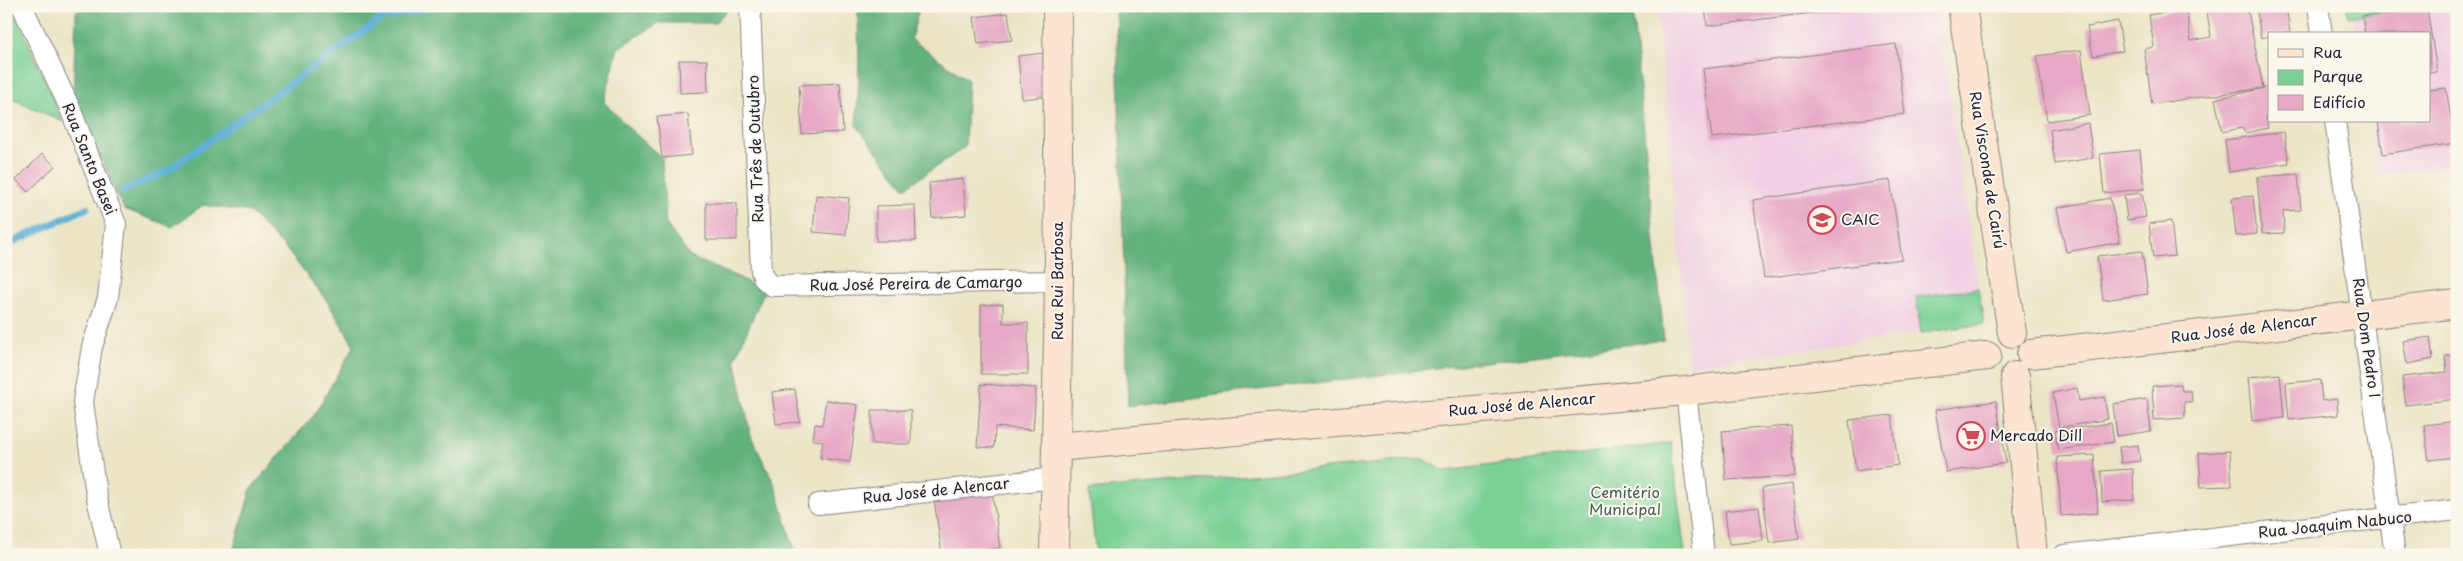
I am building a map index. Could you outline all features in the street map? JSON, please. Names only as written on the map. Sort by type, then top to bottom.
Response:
[{"type":"street","name":"Rua Santo Basei","points":[[22,6],[69,106],[116,224],[108,298],[92,347],[83,402],[96,494],[110,555]]},
{"type":"street","name":"Rua Três de Outubro","points":[[750,6],[761,271],[764,280],[772,286]]},
{"type":"street","name":"Rua Rui Barbosa","points":[[1054,555],[1059,281],[1057,6]]},
{"type":"street","name":"Rua Visconde de Cairú","points":[[1962,6],[2012,333]]},
{"type":"street","points":[[2318,6],[2322,32]]},
{"type":"street","name":"Rua Dom Pedro I","points":[[2335,122],[2395,555]]},
{"type":"street","name":"Rua José Pereira de Camargo","points":[[772,286],[1059,281]]},
{"type":"street","name":"Rua José de Alencar","points":[[2031,354],[2457,304]]},
{"type":"street","points":[[2012,333],[2022,337],[2028,344],[2031,354],[2029,363],[2024,371],[2015,376],[1996,373],[1990,366],[1987,356],[1989,347],[1994,339],[2003,334],[2012,333]]},
{"type":"street","name":"Rua José de Alencar","points":[[1056,447],[1686,391],[1987,356]]},
{"type":"street","points":[[2015,376],[2034,555]]},
{"type":"street","points":[[1686,391],[1704,555]]},
{"type":"street","name":"Rua José de Alencar","points":[[818,504],[1055,478]]},
{"type":"street","name":"Rua Joaquim Nabuco","points":[[2064,555],[2390,520],[2457,510]]},
{"type":"shaded area","name":"CAIC","points":[[1657,6],[1936,6],[1984,324],[1689,366]]},
{"type":"shaded area","points":[[2351,6],[2457,6],[2457,164],[2379,175],[2370,122],[2430,122],[2430,32],[2356,32]]},
{"type":"green space","points":[[6,6],[12,6],[63,122],[6,95]]},
{"type":"green space","points":[[81,6],[731,6],[715,23],[659,23],[618,48],[604,102],[662,158],[666,224],[690,257],[740,278],[764,292],[735,359],[751,436],[775,485],[796,555],[232,555],[251,489],[314,415],[354,346],[327,301],[286,249],[250,212],[203,205],[172,227],[124,209],[73,99],[76,12]]},
{"type":"green space","points":[[858,6],[920,6],[911,39],[968,80],[965,147],[905,188],[856,125],[859,81]]},
{"type":"green space","points":[[1116,6],[1632,6],[1664,340],[1128,406]]},
{"type":"green space","points":[[2347,6],[2429,6],[2348,17]]},
{"type":"green space","points":[[1978,288],[1984,324],[1921,333],[1916,297]]},
{"type":"green space","name":"Cemitério Municipal","points":[[1671,443],[1685,555],[1096,555],[1089,490],[1424,459],[1444,471]]},
{"type":"building","points":[[1705,6],[1860,6],[1860,7],[1707,26]]},
{"type":"building","points":[[2206,6],[2247,6],[2263,88],[2152,104],[2144,49],[2154,47],[2149,15],[2186,9],[2191,41],[2211,37]]},
{"type":"building","points":[[2256,6],[2286,6],[2290,32],[2268,32],[2268,36],[2261,38]]},
{"type":"building","points":[[2427,8],[2437,72],[2430,73],[2430,32],[2365,32],[2362,16]]},
{"type":"building","points":[[1008,13],[1012,40],[978,44],[974,17]]},
{"type":"building","points":[[2118,21],[2123,51],[2093,56],[2087,27]]},
{"type":"building","points":[[1896,44],[1905,114],[1712,138],[1703,69]]},
{"type":"building","points":[[2081,50],[2090,115],[2047,121],[2037,56]]},
{"type":"building","points":[[1044,53],[1048,96],[1022,99],[1018,56]]},
{"type":"building","points":[[679,60],[707,60],[708,92],[680,93]]},
{"type":"building","points":[[840,83],[843,132],[802,134],[799,85]]},
{"type":"building","points":[[2268,87],[2268,116],[2266,117],[2268,128],[2245,133],[2242,128],[2222,132],[2215,99]]},
{"type":"building","points":[[2446,88],[2455,143],[2383,154],[2378,122],[2430,122],[2430,90]]},
{"type":"building","points":[[688,114],[692,155],[662,158],[657,117]]},
{"type":"building","points":[[2088,123],[2093,158],[2055,164],[2050,130]]},
{"type":"building","points":[[2284,132],[2289,163],[2229,172],[2225,140]]},
{"type":"building","points":[[2140,150],[2144,189],[2104,193],[2100,154]]},
{"type":"building","points":[[42,154],[55,166],[28,192],[16,180]]},
{"type":"building","points":[[2298,174],[2301,210],[2283,211],[2284,233],[2262,234],[2257,177]]},
{"type":"building","points":[[963,179],[966,215],[932,218],[929,183]]},
{"type":"building","points":[[1890,180],[1902,259],[1764,278],[1753,200]]},
{"type":"building","points":[[2142,193],[2146,217],[2127,220],[2124,195]]},
{"type":"building","points":[[816,195],[849,198],[846,235],[813,232]]},
{"type":"building","points":[[2253,196],[2257,234],[2236,236],[2232,198]]},
{"type":"building","points":[[2110,198],[2120,242],[2066,252],[2057,208]]},
{"type":"building","points":[[706,203],[737,203],[737,240],[706,240]]},
{"type":"building","points":[[915,205],[916,241],[876,241],[876,206]]},
{"type":"building","points":[[2171,221],[2175,256],[2153,258],[2149,224]]},
{"type":"building","points":[[2142,251],[2148,294],[2103,300],[2097,256]]},
{"type":"building","points":[[1003,304],[1003,323],[1028,323],[1028,374],[981,374],[981,305]]},
{"type":"building","points":[[2430,337],[2433,359],[2407,364],[2403,341]]},
{"type":"building","points":[[2457,354],[2457,399],[2406,405],[2402,377],[2447,372],[2445,356]]},
{"type":"building","points":[[2280,374],[2284,418],[2252,421],[2248,377]]},
{"type":"building","points":[[2320,380],[2322,401],[2337,399],[2338,415],[2289,420],[2286,383]]},
{"type":"building","points":[[981,384],[1036,388],[1033,430],[995,427],[994,448],[977,447]]},
{"type":"building","points":[[2181,384],[2182,391],[2191,391],[2192,402],[2184,402],[2185,418],[2154,420],[2152,386]]},
{"type":"building","points":[[2077,388],[2079,401],[2104,397],[2108,419],[2059,428],[2053,393]]},
{"type":"building","points":[[795,389],[800,422],[776,424],[772,392]]},
{"type":"building","points":[[2147,399],[2151,431],[2117,436],[2113,404]]},
{"type":"building","points":[[826,400],[858,405],[850,462],[820,458],[823,441],[813,440],[815,424],[822,425]]},
{"type":"building","name":"Mercado Dill","points":[[1996,401],[2006,463],[1946,472],[1935,410]]},
{"type":"building","points":[[872,410],[911,410],[911,444],[872,444]]},
{"type":"building","points":[[1892,415],[1898,465],[1856,471],[1849,420]]},
{"type":"building","points":[[2457,421],[2457,457],[2429,460],[2424,425]]},
{"type":"building","points":[[2111,423],[2114,442],[2058,450],[2055,431]]},
{"type":"building","points":[[1791,426],[1795,476],[1726,480],[1722,431]]},
{"type":"building","points":[[2138,445],[2140,461],[2121,463],[2119,447]]},
{"type":"building","points":[[2230,451],[2232,486],[2201,487],[2199,453]]},
{"type":"building","points":[[2094,455],[2098,513],[2061,516],[2057,457]]},
{"type":"building","points":[[2133,469],[2134,500],[2102,502],[2101,471]]},
{"type":"building","points":[[1792,484],[1799,539],[1769,543],[1762,488]]},
{"type":"building","points":[[992,491],[1000,548],[942,555],[934,499]]},
{"type":"building","points":[[1759,507],[1763,541],[1729,544],[1725,511]]},
{"type":"waterway","points":[[123,191],[167,171],[381,19],[433,6]]},
{"type":"waterway","points":[[6,245],[87,208]]},
{"type":"place","name":"CAIC","points":[[1822,220]]},
{"type":"place","name":"Mercado Dill","points":[[1971,436]]}]
